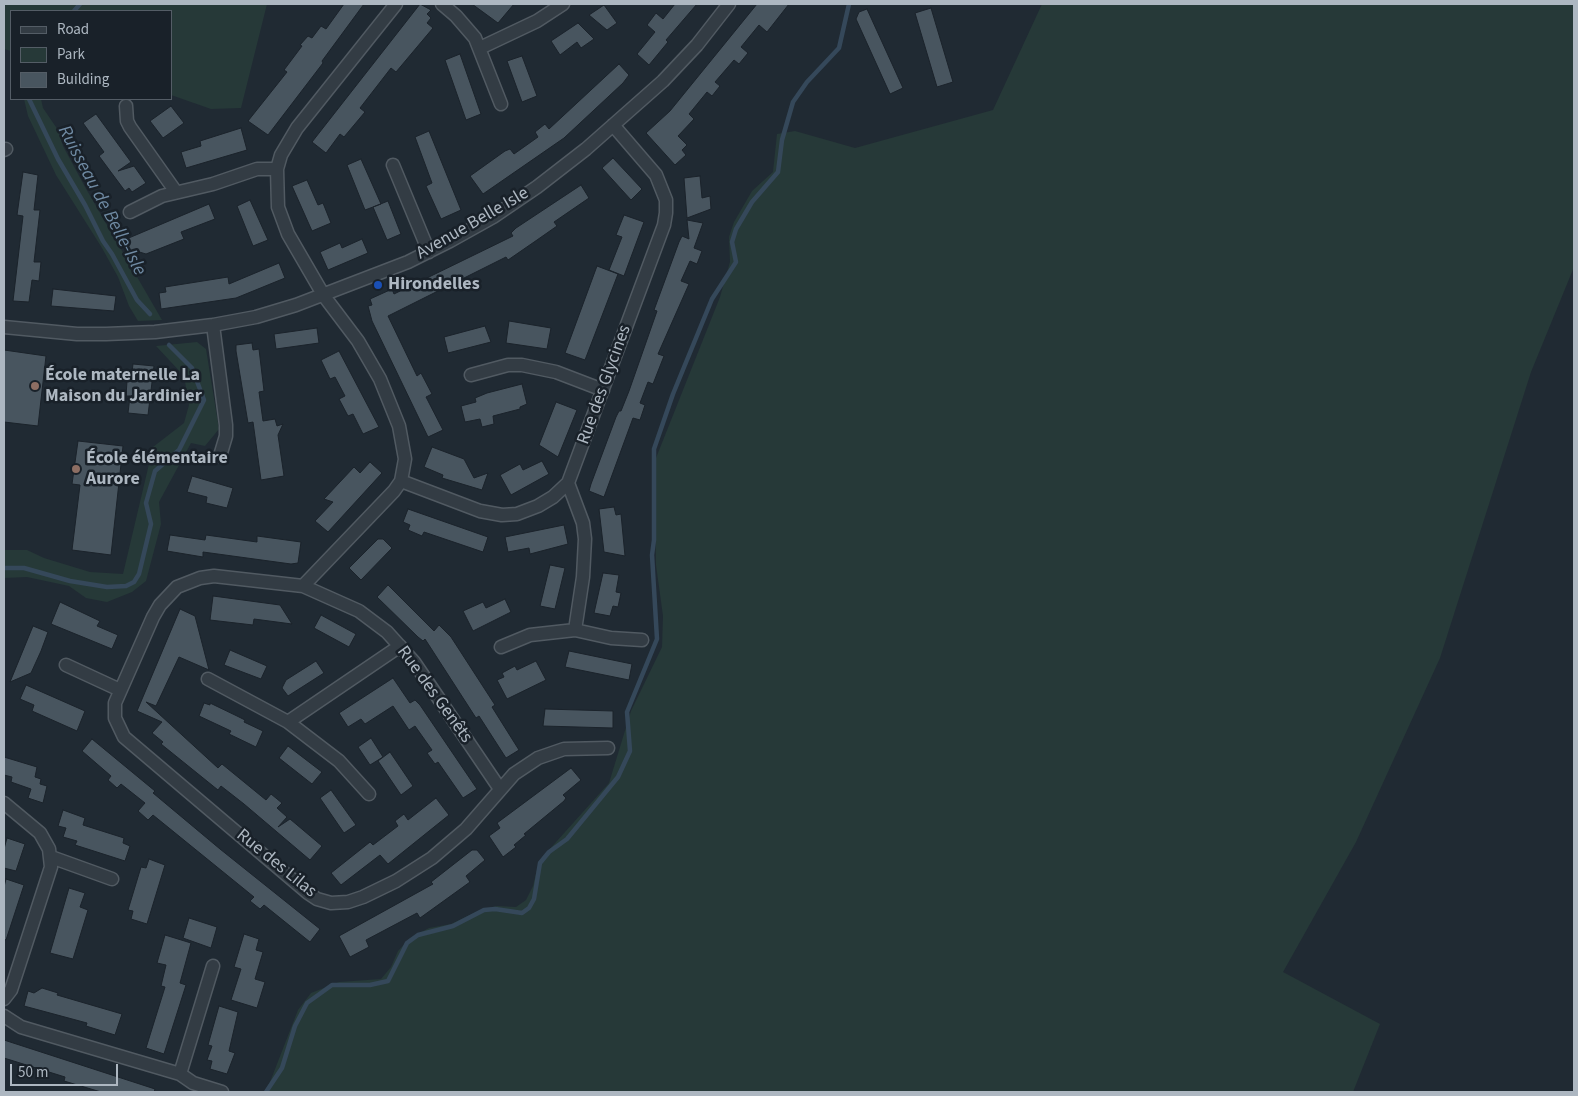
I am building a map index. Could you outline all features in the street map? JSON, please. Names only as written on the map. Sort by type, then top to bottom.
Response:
[{"type":"street","points":[[303,586],[401,481],[405,459],[404,446],[390,400],[370,360],[324,296],[293,245],[280,215],[277,199],[277,169],[281,155],[298,128],[396,4]]},
{"type":"street","points":[[442,4],[466,26],[480,48],[501,104]]},
{"type":"street","points":[[480,48],[537,21],[563,4]]},
{"type":"street","name":"Avenue Belle Isle","points":[[4,327],[77,334],[106,334],[155,332],[213,325],[256,317],[324,296],[429,252],[512,205],[614,125],[683,61],[729,4]]},
{"type":"street","points":[[126,106],[126,115],[130,126],[176,192]]},
{"type":"street","name":"Rue des Glycines","points":[[568,484],[664,225],[666,213],[664,194],[656,175],[614,125]]},
{"type":"street","points":[[393,165],[429,252]]},
{"type":"street","points":[[130,212],[149,201],[176,192],[213,184],[257,169],[277,169]]},
{"type":"street","points":[[213,325],[226,425],[226,436],[220,456]]},
{"type":"street","points":[[470,375],[508,365],[522,365],[556,372],[603,390]]},
{"type":"street","points":[[401,481],[480,511],[502,515],[517,514],[538,506],[553,497],[568,484],[582,523],[585,539],[583,577],[575,630]]},
{"type":"street","name":"Rue des Lilas","points":[[303,586],[214,576],[200,578],[177,587],[160,605],[153,617],[120,690],[114,713],[118,727],[124,737],[308,893],[326,902],[342,903],[356,900],[414,870],[466,829],[500,789],[524,766],[551,752],[577,747],[608,748]]},
{"type":"street","name":"Rue des Genêts","points":[[303,586],[359,611],[387,632],[419,669],[500,789]]},
{"type":"street","points":[[501,647],[530,635],[575,630],[611,638],[642,640]]},
{"type":"street","points":[[288,722],[400,646]]},
{"type":"street","points":[[66,665],[120,690]]},
{"type":"street","points":[[208,679],[288,722],[339,761],[369,794]]},
{"type":"street","points":[[4,803],[40,833],[51,857],[50,873],[12,990],[4,999]]},
{"type":"street","points":[[51,857],[112,879]]},
{"type":"street","points":[[180,1074],[213,966]]},
{"type":"street","points":[[4,1016],[21,1026],[180,1074],[193,1083],[222,1092]]},
{"type":"green space","points":[[4,4],[267,4],[241,108],[211,109],[172,95],[172,10],[10,10],[10,51],[4,49]]},
{"type":"green space","points":[[1042,4],[1574,4],[1574,267],[1531,372],[1440,658],[1356,842],[1283,972],[1380,1024],[1353,1092],[264,1092],[270,1082],[298,1010],[311,993],[339,982],[381,979],[391,967],[398,951],[410,938],[429,928],[451,924],[480,910],[497,906],[516,907],[526,900],[533,886],[539,861],[609,783],[631,711],[662,647],[663,616],[656,565],[654,463],[720,297],[730,262],[729,237],[734,222],[752,191],[773,172],[777,134],[795,131],[855,148],[993,110]]},
{"type":"green space","points":[[24,100],[41,100],[43,108],[58,130],[63,146],[85,187],[162,320],[138,321],[129,306],[118,277],[102,248],[56,175],[28,116]]},
{"type":"green space","points":[[197,342],[206,349],[219,429],[205,446],[191,443],[159,502],[161,524],[146,581],[132,592],[107,602],[86,598],[69,586],[27,577],[4,578],[4,550],[27,550],[44,558],[90,572],[123,574],[153,447],[184,423],[189,405],[184,376],[156,346]]},
{"type":"building","points":[[344,4],[364,4],[322,61],[323,63],[268,135],[248,121],[287,72],[284,70],[302,46],[300,45],[308,36],[312,38],[321,26],[326,29]]},
{"type":"building","points":[[420,4],[431,10],[427,14],[431,18],[427,23],[433,28],[396,72],[391,68],[360,108],[365,112],[344,137],[340,134],[326,153],[312,142]]},
{"type":"building","points":[[472,4],[514,4],[498,23]]},
{"type":"building","points":[[675,4],[697,4],[666,40],[668,42],[649,65],[637,54],[655,32],[647,25],[656,13],[663,19]]},
{"type":"building","points":[[757,4],[789,4],[767,32],[759,25],[741,47],[748,53],[739,64],[734,60],[715,82],[720,86],[712,96],[707,92],[689,114],[694,119],[678,136],[687,145],[682,150],[686,155],[675,165],[646,133],[670,111]]},
{"type":"building","points":[[604,5],[617,23],[607,30],[589,15]]},
{"type":"building","points":[[931,8],[953,82],[937,87],[915,13]]},
{"type":"building","points":[[867,9],[903,88],[890,94],[856,19],[859,12]]},
{"type":"building","points":[[578,23],[594,39],[581,48],[577,42],[560,55],[551,41]]},
{"type":"building","points":[[460,54],[481,114],[466,120],[445,60]]},
{"type":"building","points":[[522,56],[537,96],[522,102],[507,61]]},
{"type":"building","points":[[619,64],[629,75],[623,83],[564,138],[483,194],[470,176],[505,151],[510,149],[514,154],[538,137],[535,132],[545,124],[549,129]]},
{"type":"building","points":[[171,106],[184,123],[163,138],[150,121]]},
{"type":"building","points":[[96,114],[131,162],[118,171],[134,166],[146,183],[132,192],[129,188],[125,191],[99,156],[104,152],[83,123]]},
{"type":"building","points":[[241,128],[247,150],[186,168],[181,152],[201,146],[200,141]]},
{"type":"building","points":[[429,131],[461,210],[441,219],[426,186],[432,183],[415,137]]},
{"type":"building","points":[[613,158],[642,189],[631,200],[602,168]]},
{"type":"building","points":[[361,159],[381,204],[365,210],[347,165]]},
{"type":"building","points":[[23,172],[38,175],[34,210],[40,210],[34,262],[41,262],[39,281],[32,280],[29,302],[13,301],[23,216],[17,215]]},
{"type":"building","points":[[700,176],[702,198],[710,196],[711,209],[687,218],[684,178]]},
{"type":"building","points":[[307,180],[318,205],[323,203],[331,223],[312,231],[292,186]]},
{"type":"building","points":[[581,185],[589,198],[554,222],[557,226],[508,260],[506,257],[388,316],[417,376],[421,373],[432,394],[426,397],[443,430],[428,437],[372,321],[368,306],[372,305],[370,299],[392,289],[394,294],[513,236],[511,233],[516,228]]},
{"type":"building","points":[[250,200],[268,240],[253,246],[237,206]]},
{"type":"building","points":[[388,201],[401,234],[387,240],[373,207]]},
{"type":"building","points":[[209,204],[215,219],[181,232],[184,239],[146,254],[136,251],[129,253],[124,240]]},
{"type":"building","points":[[624,215],[644,222],[624,276],[609,270],[622,237],[616,235]]},
{"type":"building","points":[[687,220],[703,223],[694,248],[702,251],[697,264],[690,261],[681,281],[689,284],[658,354],[664,356],[653,384],[648,382],[640,403],[645,405],[640,420],[633,418],[604,497],[589,491],[591,484],[616,417],[619,411],[621,411],[629,391],[657,311],[654,310],[679,242],[682,236],[689,239]]},
{"type":"building","points":[[362,239],[368,253],[328,270],[320,252],[340,243],[342,248]]},
{"type":"building","points":[[279,263],[285,278],[236,298],[161,309],[159,293],[166,292],[165,287],[228,277],[229,284]]},
{"type":"building","points":[[597,266],[618,274],[585,360],[565,353]]},
{"type":"building","points":[[53,289],[116,296],[114,311],[51,306]]},
{"type":"building","points":[[509,321],[551,328],[547,349],[506,343]]},
{"type":"building","points":[[485,326],[491,342],[448,353],[444,337]]},
{"type":"building","points":[[317,328],[319,343],[276,349],[274,334]]},
{"type":"building","points":[[252,343],[253,350],[259,349],[264,391],[259,392],[263,421],[275,419],[277,426],[283,424],[278,435],[284,476],[261,480],[253,422],[248,423],[236,351],[236,345]]},
{"type":"building","points":[[4,350],[46,356],[38,426],[4,422]]},
{"type":"building","points":[[339,351],[379,427],[363,434],[353,414],[348,416],[339,399],[345,396],[335,377],[330,379],[321,360]]},
{"type":"building","points":[[133,364],[154,366],[148,415],[128,413],[130,396],[126,396],[127,381],[131,381]]},
{"type":"building","points":[[522,384],[527,404],[520,407],[520,409],[493,416],[494,424],[482,427],[480,419],[465,422],[461,406],[476,402],[475,398],[487,393]]},
{"type":"building","points":[[556,402],[577,410],[558,457],[539,445]]},
{"type":"building","points":[[78,441],[123,446],[111,555],[72,550],[80,485],[72,484]]},
{"type":"building","points":[[432,447],[464,459],[474,478],[488,473],[482,490],[442,478],[443,475],[424,467]]},
{"type":"building","points":[[542,461],[549,474],[511,495],[500,475],[520,464],[523,470]]},
{"type":"building","points":[[370,462],[382,473],[328,532],[315,521],[333,502],[324,499],[354,467],[360,473]]},
{"type":"building","points":[[192,476],[233,488],[227,508],[206,503],[207,497],[187,492]]},
{"type":"building","points":[[614,507],[616,515],[621,514],[625,556],[604,552],[599,509]]},
{"type":"building","points":[[408,509],[488,537],[483,552],[424,532],[422,536],[408,530],[410,525],[403,522]]},
{"type":"building","points":[[564,525],[568,544],[530,554],[529,548],[508,552],[505,537]]},
{"type":"building","points":[[170,535],[205,540],[206,535],[257,542],[257,536],[301,542],[298,563],[291,564],[203,552],[203,557],[167,551]]},
{"type":"building","points":[[378,539],[383,539],[392,548],[361,580],[349,568]]},
{"type":"building","points":[[550,565],[565,568],[555,609],[540,606]]},
{"type":"building","points":[[603,573],[619,575],[616,592],[621,593],[618,607],[613,606],[610,616],[594,613]]},
{"type":"building","points":[[388,585],[434,631],[439,625],[451,637],[495,705],[492,707],[519,750],[506,758],[479,716],[476,718],[425,639],[423,641],[418,637],[377,597]]},
{"type":"building","points":[[213,596],[280,605],[292,624],[254,619],[253,625],[210,620]]},
{"type":"building","points":[[505,599],[511,612],[473,631],[463,611],[483,602],[486,608]]},
{"type":"building","points":[[60,602],[100,621],[97,626],[118,635],[112,649],[51,624]]},
{"type":"building","points":[[180,609],[195,616],[209,670],[179,657],[156,706],[146,702],[218,768],[222,764],[266,800],[271,794],[282,803],[277,808],[287,817],[278,827],[290,819],[322,846],[310,860],[221,786],[218,790],[161,744],[163,742],[152,733],[162,722],[137,711]]},
{"type":"building","points":[[321,615],[356,634],[349,647],[314,628]]},
{"type":"building","points":[[33,626],[48,632],[41,651],[31,673],[10,682]]},
{"type":"building","points":[[230,650],[267,666],[261,679],[224,665]]},
{"type":"building","points":[[569,651],[632,664],[629,680],[565,667]]},
{"type":"building","points":[[316,661],[324,673],[288,696],[282,688],[286,680]]},
{"type":"building","points":[[536,661],[546,680],[507,699],[497,680],[504,677],[502,673],[515,666],[517,670]]},
{"type":"building","points":[[393,678],[410,703],[415,700],[420,705],[477,789],[463,798],[438,762],[435,764],[427,753],[432,750],[415,726],[409,730],[393,706],[365,724],[361,719],[348,727],[339,713]]},
{"type":"building","points":[[26,685],[85,711],[77,731],[32,711],[34,705],[20,699]]},
{"type":"building","points":[[204,703],[210,705],[210,703],[263,731],[256,747],[229,734],[231,731],[199,716]]},
{"type":"building","points":[[545,709],[613,711],[613,728],[543,726]]},
{"type":"building","points":[[371,738],[383,757],[370,765],[358,747]]},
{"type":"building","points":[[92,739],[155,791],[153,793],[220,849],[320,929],[310,942],[264,905],[260,909],[250,901],[254,897],[153,815],[148,820],[138,811],[145,803],[121,784],[117,788],[108,780],[111,776],[82,751]]},
{"type":"building","points":[[288,746],[322,772],[312,784],[279,758]]},
{"type":"building","points":[[390,752],[413,786],[401,795],[378,761]]},
{"type":"building","points":[[4,757],[37,767],[35,777],[41,779],[40,784],[47,786],[43,803],[28,798],[31,789],[11,782],[12,777],[4,775]]},
{"type":"building","points":[[571,768],[581,780],[563,795],[566,798],[564,801],[524,834],[526,835],[514,845],[516,847],[503,857],[489,836],[500,828],[497,823]]},
{"type":"building","points":[[331,790],[356,825],[344,833],[320,798]]},
{"type":"building","points":[[436,798],[449,815],[388,864],[380,855],[341,885],[331,873],[370,842],[373,845],[398,826],[395,821],[404,814],[408,820]]},
{"type":"building","points":[[63,810],[85,818],[83,825],[124,838],[123,843],[130,846],[125,861],[75,845],[77,841],[63,837],[66,828],[58,826]]},
{"type":"building","points":[[7,838],[25,844],[16,871],[4,868],[4,849]]},
{"type":"building","points":[[472,850],[477,850],[485,860],[466,876],[470,882],[420,918],[417,913],[366,940],[369,947],[350,957],[339,936],[433,884],[431,882]]},
{"type":"building","points":[[149,859],[165,865],[147,924],[131,919],[133,911],[128,910],[141,867],[146,868]]},
{"type":"building","points":[[6,879],[24,885],[6,940],[4,939],[4,887]]},
{"type":"building","points":[[69,888],[85,893],[80,907],[88,910],[73,959],[50,953]]},
{"type":"building","points":[[189,918],[217,927],[211,948],[183,938]]},
{"type":"building","points":[[244,934],[259,939],[256,950],[263,952],[255,979],[265,982],[257,1008],[231,1000],[241,969],[234,967]]},
{"type":"building","points":[[165,935],[191,943],[180,983],[186,985],[164,1054],[146,1048],[165,987],[161,986],[166,965],[157,963]]},
{"type":"building","points":[[42,988],[58,993],[57,995],[122,1014],[115,1035],[86,1026],[87,1023],[24,1006],[28,991],[34,993]]},
{"type":"building","points":[[219,1006],[238,1012],[229,1051],[235,1053],[227,1074],[210,1069],[212,1061],[207,1060],[212,1046],[208,1045]]},
{"type":"building","points":[[4,1040],[155,1089],[154,1092],[101,1092],[64,1081],[65,1077],[4,1058]]},
{"type":"waterway","name":"Ruisseau de Belle-Isle","points":[[75,10],[80,4]]},
{"type":"waterway","points":[[266,1092],[282,1068],[295,1026],[307,1003],[332,985],[370,985],[388,981],[407,943],[418,935],[453,926],[484,910],[495,909],[522,913],[529,908],[534,899],[540,863],[549,852],[567,839],[618,777],[630,751],[627,712],[657,639],[652,555],[654,540],[654,449],[673,394],[712,299],[736,262],[732,242],[736,229],[752,202],[778,172],[782,140],[793,102],[807,82],[839,48],[849,4]]},
{"type":"waterway","name":"Ruisseau de Belle-Isle","points":[[29,100],[58,159],[85,205],[103,241],[137,300],[150,314]]},
{"type":"waterway","points":[[4,568],[24,568],[70,581],[107,587],[126,586],[134,582],[139,574],[151,524],[146,503],[155,471],[179,450],[204,400],[192,368],[169,345]]},
{"type":"place","name":"Hirondelles","points":[[378,285]]},
{"type":"place","name":"École maternelle La Maison du Jardinier","points":[[35,386]]},
{"type":"place","name":"École élémentaire Aurore","points":[[76,469]]}]
